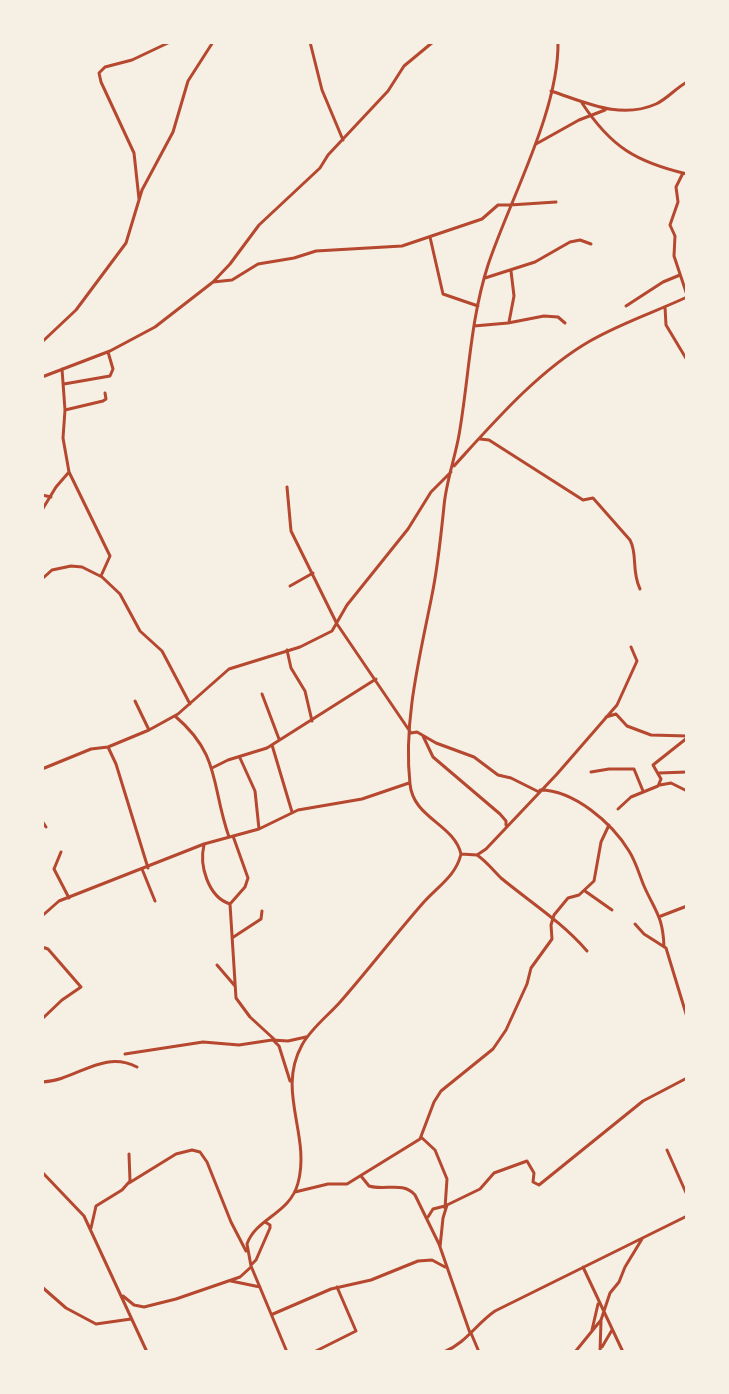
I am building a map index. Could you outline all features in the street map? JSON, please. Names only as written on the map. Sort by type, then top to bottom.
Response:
[{"type":"street","points":[[140,200],[134,153],[99,73],[105,67],[132,60],[170,42]]},
{"type":"street","points":[[42,342],[76,310],[122,250],[142,190],[173,132],[188,81],[213,42]]},
{"type":"street","points":[[310,42],[322,90],[343,140]]},
{"type":"street","points":[[42,377],[108,352],[154,327],[213,282],[260,225],[320,168],[328,155],[388,91],[404,66],[433,42]]},
{"type":"street","points":[[291,1082],[294,1065],[307,1037],[341,1001],[423,903],[452,873],[461,854],[456,841],[421,810],[412,796],[409,782],[414,698],[433,594],[444,504],[454,466],[478,306],[510,205],[544,120],[558,42]]},
{"type":"street","points":[[534,145],[590,115],[607,110],[627,110],[657,103],[687,82]]},
{"type":"street","points":[[550,91],[607,110]]},
{"type":"street","points":[[454,466],[526,392],[571,353],[613,329],[687,296],[673,250],[675,236],[670,222],[678,201],[676,187],[685,173],[629,155],[590,115],[581,101]]},
{"type":"street","points":[[213,282],[232,280],[258,264],[294,258],[316,251],[393,247],[430,237],[459,224],[482,219],[498,205],[556,202]]},
{"type":"street","points":[[430,237],[443,294],[478,306]]},
{"type":"street","points":[[485,278],[535,262],[570,242],[580,240],[591,244]]},
{"type":"street","points":[[508,323],[514,296],[511,271]]},
{"type":"street","points":[[626,306],[663,282],[680,275]]},
{"type":"street","points":[[665,307],[666,325],[687,360]]},
{"type":"street","points":[[474,326],[553,316],[565,323]]},
{"type":"street","points":[[64,384],[110,376],[113,369],[108,352]]},
{"type":"street","points":[[62,369],[65,410],[63,438],[69,472],[110,556],[101,576]]},
{"type":"street","points":[[65,410],[105,400],[105,393]]},
{"type":"street","points":[[480,439],[489,440],[583,500],[593,498],[630,540],[634,551],[633,573],[640,589]]},
{"type":"street","points":[[42,769],[91,749],[108,747],[149,730],[175,716],[229,669],[317,640],[332,631],[347,605],[408,529],[431,492],[453,471]]},
{"type":"street","points":[[42,510],[69,472]]},
{"type":"street","points":[[287,487],[291,531],[337,624],[411,733]]},
{"type":"street","points":[[42,495],[51,497]]},
{"type":"street","points":[[42,579],[50,570],[71,566],[82,567],[101,576],[120,594],[140,631],[162,651],[190,704]]},
{"type":"street","points":[[290,586],[313,573]]},
{"type":"street","points":[[461,854],[477,855],[486,849],[539,791],[560,772],[606,717],[622,696],[634,670],[637,659],[631,647]]},
{"type":"street","points":[[287,650],[291,668],[305,691],[312,722]]},
{"type":"street","points":[[212,768],[228,759],[240,758],[272,745],[312,722],[376,679]]},
{"type":"street","points":[[262,694],[279,740]]},
{"type":"street","points":[[135,701],[149,730]]},
{"type":"street","points":[[606,717],[616,714],[627,726],[651,735],[687,737]]},
{"type":"street","points":[[175,716],[202,745],[212,768],[231,837],[248,878],[245,887],[230,904],[236,998],[241,1008],[279,1046],[291,1082],[301,1158],[295,1192],[286,1205],[249,1238],[248,1253]]},
{"type":"street","points":[[411,733],[422,734],[436,743],[467,753],[498,775],[511,778],[539,791],[561,793],[609,825],[629,850],[660,916],[664,947],[674,969],[687,1017]]},
{"type":"street","points":[[422,734],[433,757],[500,814],[506,821],[506,827]]},
{"type":"street","points":[[662,781],[653,765],[687,737]]},
{"type":"street","points":[[272,745],[292,813]]},
{"type":"street","points":[[108,747],[116,764],[148,868]]},
{"type":"street","points":[[240,758],[255,791],[259,829]]},
{"type":"street","points":[[591,772],[609,769],[634,770],[643,792]]},
{"type":"street","points":[[659,773],[687,772]]},
{"type":"street","points":[[658,786],[674,774]]},
{"type":"street","points":[[42,916],[51,906],[69,897],[148,868],[204,844],[259,829],[292,813],[319,805],[362,799],[409,782]]},
{"type":"street","points":[[618,809],[627,799],[658,786],[671,783],[687,791]]},
{"type":"street","points":[[42,820],[46,827]]},
{"type":"street","points":[[295,1192],[325,1184],[345,1184],[421,1137],[441,1091],[493,1049],[506,1030],[527,984],[531,968],[552,939],[552,921],[568,898],[578,896],[585,891],[595,877],[596,860],[609,825]]},
{"type":"street","points":[[204,844],[202,856],[211,888],[222,901],[230,904]]},
{"type":"street","points":[[61,852],[54,869],[69,897]]},
{"type":"street","points":[[477,855],[522,894],[545,910],[552,921],[586,951]]},
{"type":"street","points":[[142,869],[155,901]]},
{"type":"street","points":[[687,880],[687,885]]},
{"type":"street","points":[[585,891],[612,910]]},
{"type":"street","points":[[660,916],[687,906]]},
{"type":"street","points":[[232,938],[261,919],[262,911]]},
{"type":"street","points":[[635,924],[644,934],[664,947]]},
{"type":"street","points":[[42,946],[52,953],[81,987],[62,1000],[42,1019]]},
{"type":"street","points":[[217,965],[235,986]]},
{"type":"street","points":[[125,1053],[203,1042],[239,1045],[307,1037]]},
{"type":"street","points":[[42,1082],[60,1079],[90,1065],[108,1061],[126,1061],[137,1067]]},
{"type":"street","points":[[428,1219],[431,1211],[445,1207],[480,1189],[494,1173],[525,1161],[529,1162],[534,1173],[533,1182],[539,1185],[644,1101],[687,1078]]},
{"type":"street","points":[[421,1137],[435,1150],[447,1179],[440,1247]]},
{"type":"street","points":[[91,1230],[92,1216],[96,1206],[176,1154],[192,1150],[200,1152],[207,1162],[231,1222],[248,1253],[287,1352]]},
{"type":"street","points":[[668,1150],[687,1196]]},
{"type":"street","points":[[129,1154],[129,1183]]},
{"type":"street","points":[[42,1172],[78,1209],[91,1230],[147,1352]]},
{"type":"street","points":[[361,1176],[369,1186],[375,1188],[399,1187],[411,1190],[428,1219],[440,1247],[471,1334],[480,1352]]},
{"type":"street","points":[[444,1352],[471,1334],[495,1311],[687,1216]]},
{"type":"street","points":[[122,1295],[134,1305],[144,1307],[176,1299],[246,1274],[256,1260],[270,1228],[270,1225],[265,1222]]},
{"type":"street","points":[[600,1350],[603,1310],[643,1238]]},
{"type":"street","points":[[273,1314],[337,1287],[371,1280],[425,1260],[432,1260],[446,1268]]},
{"type":"street","points":[[583,1267],[623,1352]]},
{"type":"street","points":[[230,1281],[252,1284],[262,1289]]},
{"type":"street","points":[[42,1287],[56,1301],[96,1324],[131,1319]]},
{"type":"street","points":[[314,1352],[356,1330],[337,1287]]},
{"type":"street","points":[[591,1331],[598,1303]]},
{"type":"street","points":[[575,1352],[601,1320]]},
{"type":"street","points":[[600,1350],[612,1330]]}]
